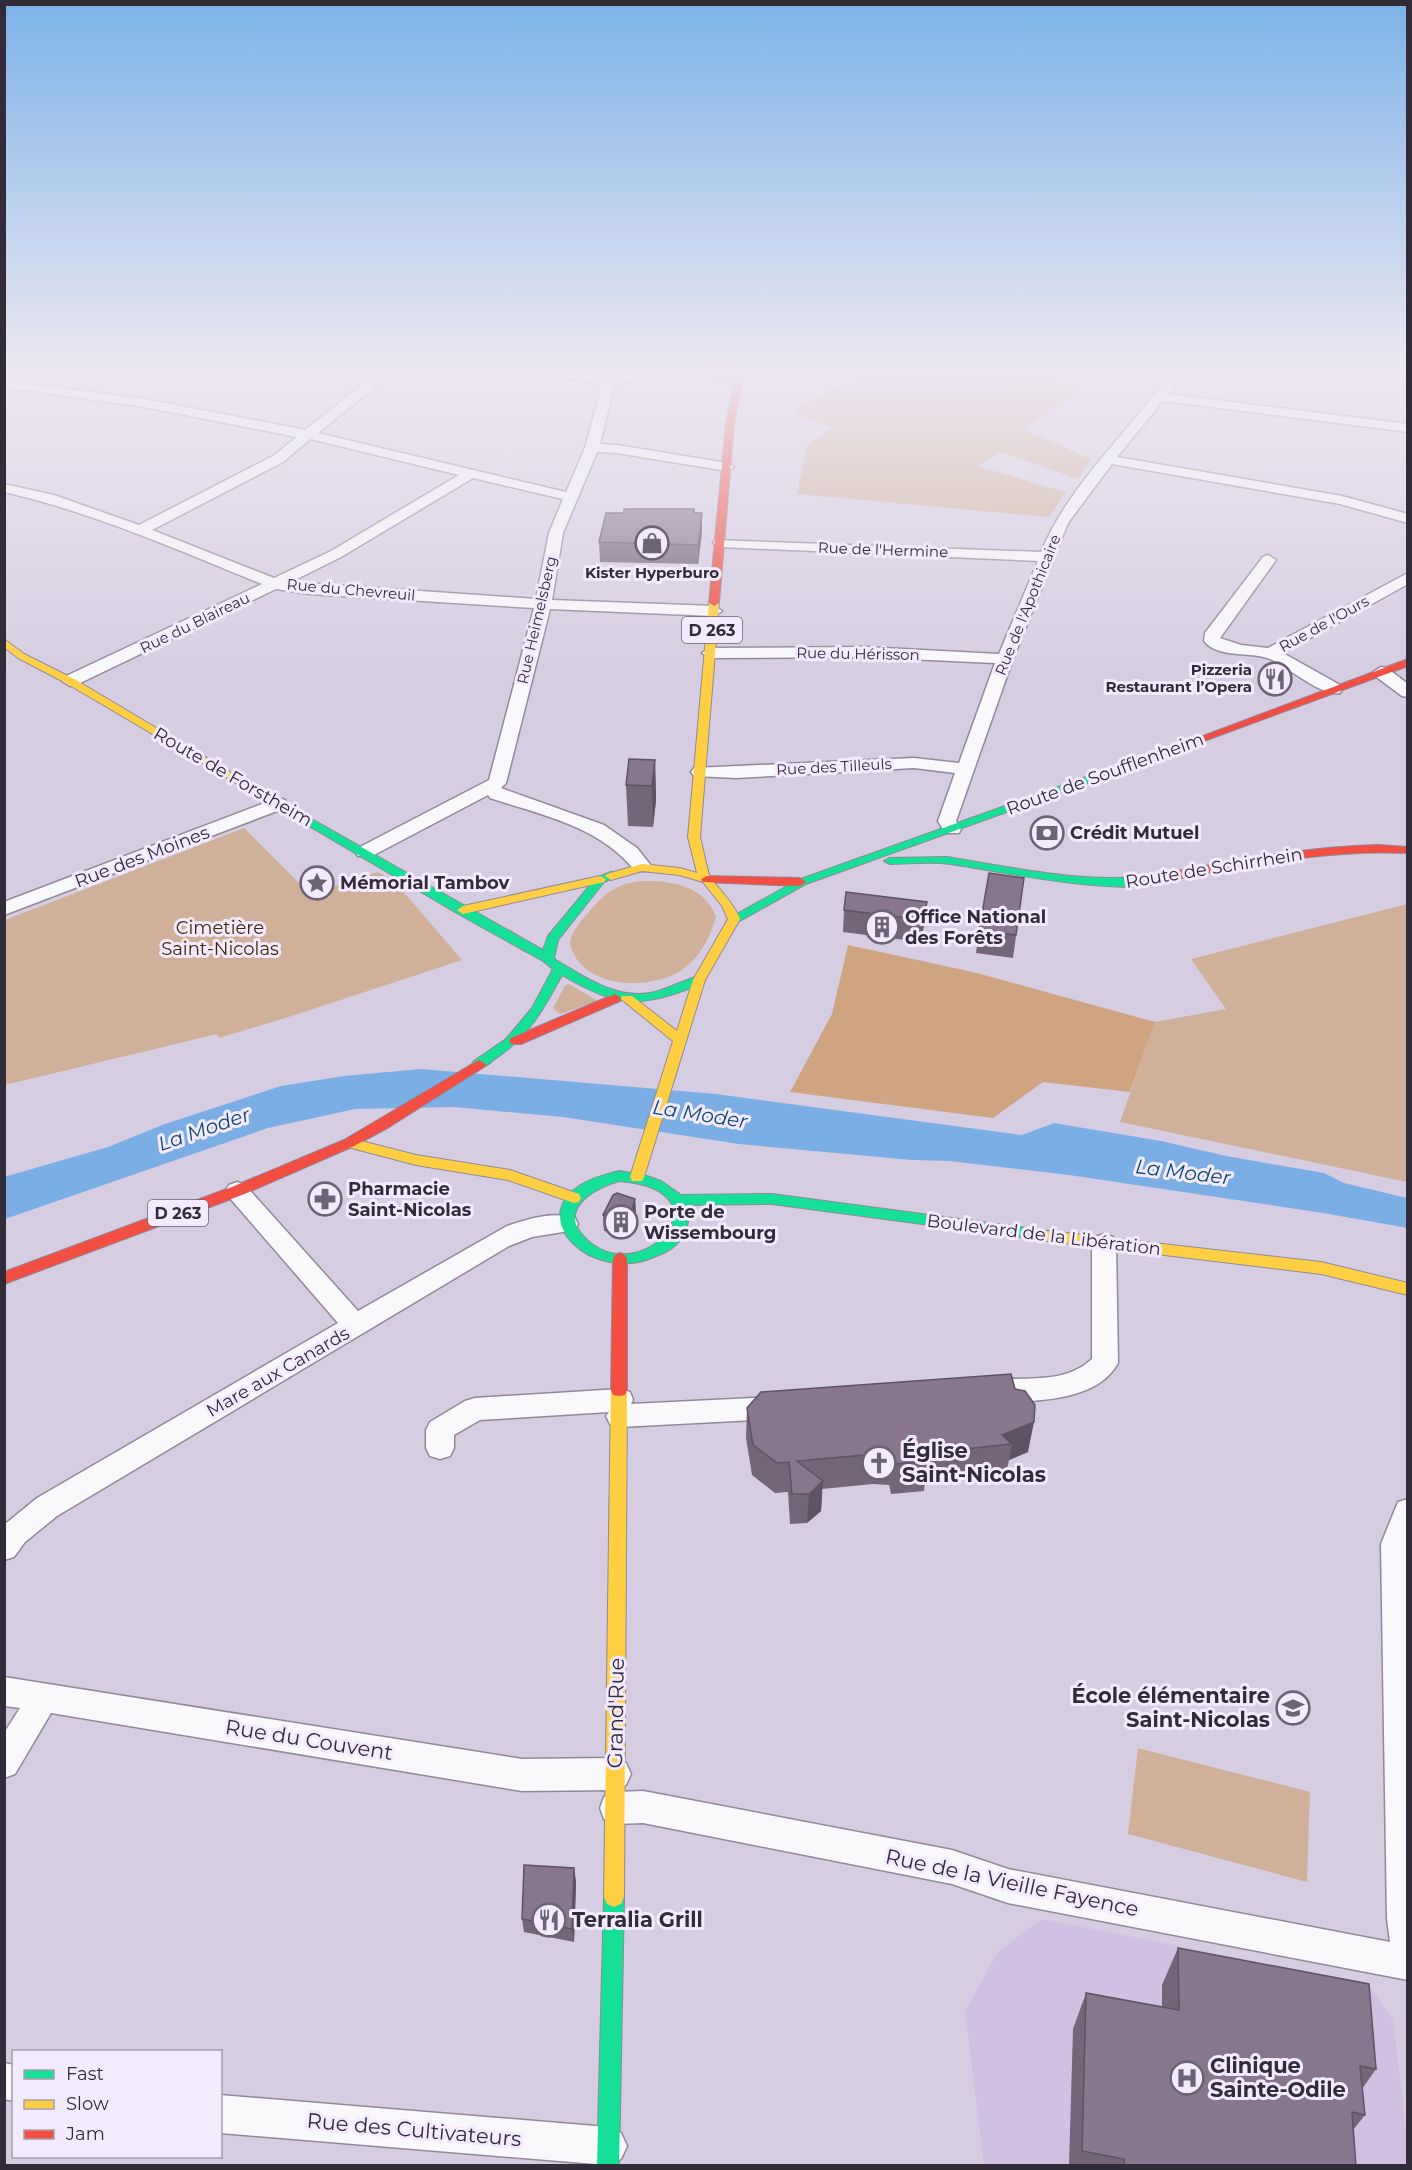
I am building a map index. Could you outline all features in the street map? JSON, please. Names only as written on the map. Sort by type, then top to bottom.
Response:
[{"type":"main road","name":"D 263","points":[[705,879],[702,864],[690,839],[700,772],[727,470]]},
{"type":"main road","name":"Route de Forstheim","points":[[4,642],[21,656],[70,681],[278,804],[548,958]]},
{"type":"main road","name":"Route de Soufflenheim","points":[[734,919],[802,882],[944,832],[976,827],[1407,662]]},
{"type":"main road","name":"Route de Schirrhein","points":[[944,832],[971,865]]},
{"type":"main road","name":"Route de Schirrhein","points":[[861,862],[947,861],[1070,880],[1130,883],[1335,849],[1376,847],[1407,850]]},
{"type":"main road","name":"Route de Schirrhein","points":[[995,854],[1021,873]]},
{"type":"main road","points":[[464,910],[600,880],[642,867],[661,857]]},
{"type":"main road","points":[[637,1177],[699,980],[734,919],[728,905],[705,879],[642,867]]},
{"type":"main road","name":"Route de Soufflenheim","points":[[705,879],[802,882]]},
{"type":"main road","points":[[600,880],[552,939],[548,958],[551,963],[560,968],[621,998],[679,1039]]},
{"type":"main road","name":"D 263","points":[[507,1046],[537,1010],[560,968]]},
{"type":"main road","points":[[621,998],[653,996],[699,980]]},
{"type":"main road","name":"D 263","points":[[4,1278],[237,1191],[349,1143],[384,1124],[507,1046],[621,998]]},
{"type":"main road","points":[[349,1143],[416,1160],[510,1175],[574,1198]]},
{"type":"main road","points":[[618,1176],[637,1177],[661,1185],[678,1200],[682,1214],[680,1228],[671,1240],[648,1254],[620,1260],[600,1257],[584,1249],[572,1238],[566,1224],[566,1215],[574,1198],[585,1187],[601,1180],[618,1176]]},
{"type":"main road","name":"Boulevard de la Libération","points":[[678,1200],[772,1199],[1104,1244],[1321,1268],[1407,1289]]},
{"type":"main road","name":"Grand'Rue","points":[[608,2156],[616,1808],[620,1260]]},
{"type":"street","points":[[140,530],[256,470]]},
{"type":"street","points":[[459,470],[571,497]]},
{"type":"street","name":"Rue Heimelsberg","points":[[491,787],[497,783],[500,776],[543,604],[556,534],[582,470]]},
{"type":"street","name":"Rue de l'Apothicaire","points":[[944,832],[1005,658],[1061,523],[1099,470]]},
{"type":"street","points":[[1172,470],[1342,500],[1407,519]]},
{"type":"street","name":"Rue du Blaireau","points":[[70,681],[137,651],[318,562],[471,473]]},
{"type":"street","name":"Rue du Chevreuil","points":[[4,488],[49,498],[140,530],[274,584],[310,589],[543,604],[714,611]]},
{"type":"street","name":"Rue de l'Hermine","points":[[720,543],[1047,557]]},
{"type":"street","points":[[1268,560],[1211,636],[1212,641],[1222,645],[1255,653],[1272,653]]},
{"type":"street","points":[[310,589],[321,568],[318,562]]},
{"type":"street","name":"Rue de l'Ours","points":[[1272,653],[1407,577]]},
{"type":"street","name":"Rue du Hérisson","points":[[710,654],[866,652],[1005,658]]},
{"type":"street","name":"Rue de l'Ours","points":[[1272,653],[1334,689]]},
{"type":"street","points":[[1381,672],[1407,692]]},
{"type":"street","name":"Rue des Tilleuls","points":[[700,772],[736,773],[914,763],[967,769]]},
{"type":"street","points":[[365,852],[476,792],[491,787],[496,794],[602,830],[628,848],[642,867]]},
{"type":"street","points":[[955,802],[976,827]]},
{"type":"street","name":"Rue des Moines","points":[[4,909],[278,804]]},
{"type":"street","points":[[237,1191],[356,1326]]},
{"type":"street","name":"Mare aux Canards","points":[[8,1534],[47,1507],[510,1235],[543,1225],[566,1224]]},
{"type":"street","points":[[966,1394],[1069,1386],[1094,1376],[1105,1363],[1104,1244]]},
{"type":"street","points":[[440,1448],[440,1430],[475,1409],[806,1407]]},
{"type":"street","points":[[1407,1511],[1396,1544],[1404,1919],[1407,1946]]},
{"type":"street","name":"Rue du Couvent","points":[[4,1690],[522,1775],[615,1774]]},
{"type":"street","points":[[4,1763],[44,1697]]},
{"type":"street","name":"Rue de la Vieille Fayence","points":[[616,1808],[643,1808],[918,1861],[952,1868],[1008,1886],[1407,1963]]},
{"type":"street","name":"Rue des Cultivateurs","points":[[222,2114],[608,2156]]},
{"type":"shaded area","points":[[848,945],[973,972],[1155,1022],[1130,1092],[1043,1082],[993,1118],[790,1092],[832,1014]]},
{"type":"shaded area","name":"Clinique Sainte-Odile","points":[[1042,1919],[1367,1983],[1393,2020],[1407,2135],[1407,2165],[984,2165],[965,2011],[998,1952]]},
{"type":"green space","points":[[802,470],[992,470],[1066,492],[1049,517],[797,494]]},
{"type":"green space","points":[[1053,470],[1084,470],[1078,479]]},
{"type":"green space","name":"Cimetière Saint-Nicolas","points":[[244,828],[310,894],[378,872],[395,882],[462,960],[219,1038],[217,1034],[5,1085],[5,920]]},
{"type":"green space","points":[[640,881],[674,884],[695,891],[711,906],[716,917],[711,932],[699,953],[688,965],[670,976],[641,983],[626,983],[597,976],[585,968],[575,956],[570,943],[573,934],[577,926],[605,896],[623,885]]},
{"type":"green space","points":[[1407,904],[1407,1182],[1120,1122],[1155,1022],[1226,1009],[1191,959]]},
{"type":"green space","points":[[569,984],[598,1001],[560,1014],[553,1008],[565,986]]},
{"type":"green space","points":[[1138,1748],[1310,1792],[1307,1882],[1128,1834]]},
{"type":"water","name":"La Moder","points":[[421,1069],[716,1094],[1022,1135],[1054,1123],[1324,1173],[1344,1183],[1407,1198],[1408,1228],[1069,1175],[949,1161],[912,1160],[739,1144],[563,1117],[454,1107],[355,1109],[268,1128],[5,1219],[4,1177],[108,1147],[165,1124],[281,1086],[344,1076]]},
{"type":"building","points":[[624,509],[694,509],[694,513],[702,513],[698,545],[599,542],[606,513],[624,513]]},
{"type":"building","points":[[629,759],[655,760],[652,786],[626,785]]},
{"type":"building","points":[[989,873],[1024,878],[1016,935],[979,931]]},
{"type":"building","points":[[846,892],[927,902],[923,920],[844,910]]},
{"type":"building","points":[[617,1193],[635,1199],[629,1219],[603,1215],[613,1195]]},
{"type":"building","points":[[1011,1374],[1015,1389],[1025,1391],[1035,1405],[1034,1422],[1002,1435],[1012,1444],[927,1453],[928,1461],[895,1464],[893,1455],[876,1454],[797,1461],[823,1481],[809,1494],[792,1494],[789,1462],[777,1463],[753,1445],[747,1408],[761,1392]]},
{"type":"building","name":"Terralia Grill","points":[[524,1865],[574,1868],[572,1929],[522,1919]]},
{"type":"building","name":"Clinique Sainte-Odile","points":[[1178,1948],[1369,1984],[1376,2069],[1360,2066],[1365,2115],[1352,2112],[1356,2166],[1124,2166],[1124,2159],[1082,2151],[1086,1993],[1179,2010]]},
{"type":"traffic: fast","points":[[734,919],[802,882],[1192,742]]},
{"type":"traffic: fast","points":[[257,791],[459,909],[548,958]]},
{"type":"traffic: fast","points":[[890,861],[947,860],[1070,880],[1130,883],[1161,878]]},
{"type":"traffic: fast","points":[[611,876],[600,880],[552,939],[548,958],[551,963],[591,986],[622,997],[654,996],[699,980]]},
{"type":"traffic: fast","points":[[479,1064],[511,1042],[537,1010],[560,968]]},
{"type":"traffic: fast","points":[[619,1176],[656,1184],[676,1199],[681,1209],[681,1221],[673,1239],[659,1249],[638,1258],[618,1259],[599,1254],[583,1244],[572,1232],[567,1217],[571,1202],[585,1189],[619,1176]]},
{"type":"traffic: fast","points":[[678,1200],[772,1199],[1049,1236]]},
{"type":"traffic: fast","points":[[608,2166],[614,1897]]},
{"type":"traffic: slow","points":[[703,878],[702,864],[694,837],[714,603]]},
{"type":"traffic: slow","points":[[4,642],[21,656],[70,681],[257,791]]},
{"type":"traffic: slow","points":[[611,876],[642,867],[680,872],[707,880],[728,905],[734,919],[699,980],[637,1177]]},
{"type":"traffic: slow","points":[[463,910],[600,880]]},
{"type":"traffic: slow","points":[[627,999],[679,1039]]},
{"type":"traffic: slow","points":[[349,1143],[416,1160],[510,1175],[574,1198]]},
{"type":"traffic: slow","points":[[1049,1236],[1321,1268],[1408,1289]]},
{"type":"traffic: slow","points":[[614,1897],[619,1390]]},
{"type":"traffic: jam","points":[[714,603],[726,470]]},
{"type":"traffic: jam","points":[[1192,742],[1408,662]]},
{"type":"traffic: jam","points":[[1161,878],[1315,852],[1377,848],[1408,850]]},
{"type":"traffic: jam","points":[[707,880],[800,882]]},
{"type":"traffic: jam","points":[[516,1041],[615,998]]},
{"type":"traffic: jam","points":[[4,1278],[237,1191],[349,1143],[384,1124],[479,1064]]},
{"type":"traffic: jam","points":[[619,1390],[620,1259]]},
{"type":"place","name":"Kister Hyperburo","points":[[652,543]]},
{"type":"place","name":"Pizzeria Restaurant l’Opera","points":[[1275,679]]},
{"type":"place","name":"Crédit Mutuel","points":[[1047,833]]},
{"type":"place","name":"Mémorial Tambov","points":[[317,883]]},
{"type":"place","name":"Office National des Forêts","points":[[882,927]]},
{"type":"place","name":"Pharmacie Saint-Nicolas","points":[[325,1199]]},
{"type":"place","name":"Porte de Wissembourg","points":[[621,1222]]},
{"type":"place","name":"Église Saint-Nicolas","points":[[879,1463]]},
{"type":"place","name":"École élémentaire Saint-Nicolas","points":[[1293,1708]]},
{"type":"place","name":"Terralia Grill","points":[[549,1920]]},
{"type":"place","name":"Clinique Sainte-Odile","points":[[1187,2078]]}]
